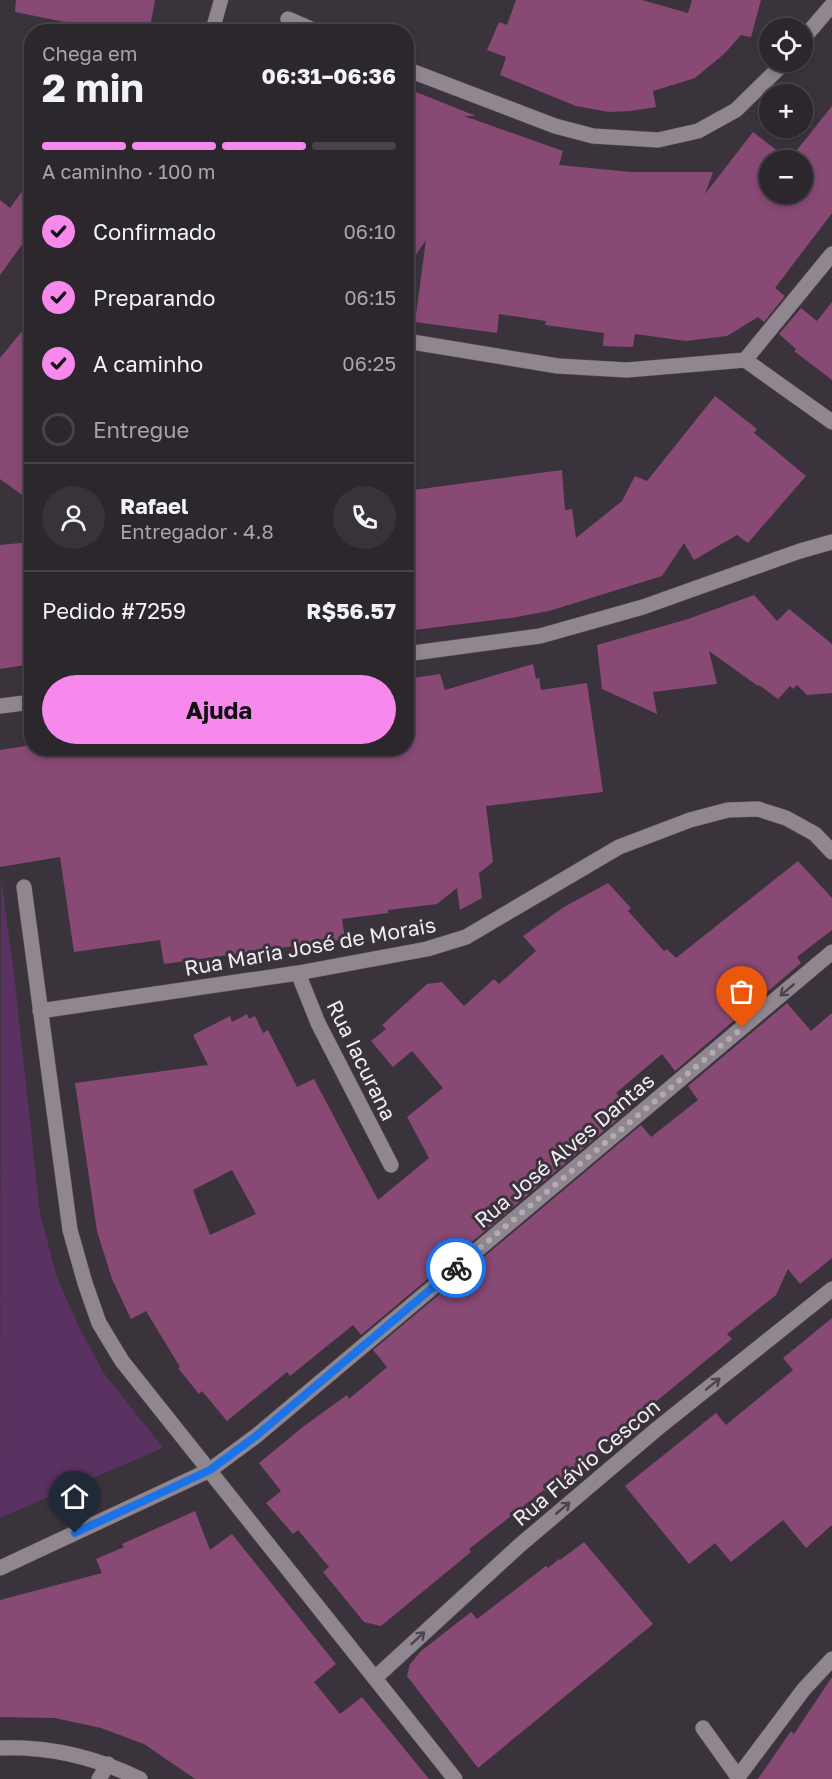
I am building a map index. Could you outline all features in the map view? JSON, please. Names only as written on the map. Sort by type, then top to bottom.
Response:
[{"type":"street","points":[[813,27],[832,5]]},
{"type":"street","points":[[288,19],[300,24]]},
{"type":"street","points":[[414,72],[555,126],[592,136],[658,140],[698,131],[736,110],[775,72]]},
{"type":"street","points":[[745,360],[832,254]]},
{"type":"street","points":[[414,342],[558,366],[615,369],[745,360],[832,422]]},
{"type":"street","points":[[414,653],[551,634],[643,607],[800,551],[832,542]]},
{"type":"street","points":[[0,706],[24,703]]},
{"type":"street","name":"Rua Maria José de Morais","points":[[40,1011],[298,973],[427,949],[466,937],[619,847],[690,820],[728,810],[758,809],[786,818],[815,834],[832,852]]},
{"type":"street","points":[[24,886],[70,1230],[99,1323],[122,1361],[455,1779]]},
{"type":"street","name":"Rua José Alves Dantas","points":[[0,1568],[210,1470],[256,1436],[832,952]]},
{"type":"street","name":"Rua Iacurana","points":[[298,973],[318,1023],[391,1165]]},
{"type":"street","name":"Rua Flávio Cescon","points":[[375,1678],[520,1545],[658,1428],[832,1289]]},
{"type":"street","points":[[703,1728],[738,1777],[804,1689],[832,1659]]},
{"type":"street","points":[[0,1748],[24,1747],[61,1752],[108,1764],[140,1779]]},
{"type":"street","points":[[99,1779],[108,1764]]},
{"type":"lane","points":[[214,24],[221,0]]},
{"type":"shaded area","points":[[1,877],[40,1214],[57,1278],[103,1372],[163,1448],[0,1518]]},
{"type":"building","points":[[16,0],[155,0],[150,24],[75,24],[15,12]]},
{"type":"building","points":[[516,0],[642,0],[688,13],[692,0],[761,0],[751,37],[741,35],[724,54],[695,78],[653,91],[656,107],[609,112],[576,106],[500,75],[506,57],[487,50],[499,22],[507,25]]},
{"type":"building","points":[[414,91],[476,116],[464,116],[563,151],[559,165],[631,172],[713,172],[705,194],[753,132],[776,150],[759,150],[759,204],[813,204],[813,150],[797,150],[807,138],[813,138],[813,130],[832,106],[832,213],[775,288],[785,296],[764,322],[758,317],[727,336],[686,341],[635,334],[633,347],[603,346],[604,333],[545,325],[546,321],[499,314],[497,333],[415,322],[426,240],[414,257]]},
{"type":"building","points":[[24,189],[24,242],[0,275],[0,200],[10,208]]},
{"type":"building","points":[[832,302],[832,380],[794,351],[796,349],[779,334],[801,308],[817,321]]},
{"type":"building","points":[[24,329],[24,496],[0,479],[0,358]]},
{"type":"building","points":[[715,396],[757,429],[754,433],[806,476],[748,543],[737,535],[694,560],[684,543],[662,576],[549,611],[414,630],[414,490],[562,470],[565,510],[572,509],[576,538],[622,501],[635,476],[647,481]]},
{"type":"building","points":[[24,543],[24,665],[0,669],[0,545]]},
{"type":"building","points":[[754,595],[777,621],[789,609],[832,644],[832,693],[807,695],[797,685],[793,689],[790,686],[778,699],[709,651],[717,684],[653,692],[657,714],[602,689],[597,645],[688,619]]},
{"type":"building","points":[[533,664],[541,690],[587,683],[603,792],[486,806],[493,862],[479,873],[482,898],[460,910],[457,888],[437,904],[342,919],[345,939],[164,964],[160,940],[74,952],[60,857],[0,867],[0,750],[24,746],[24,756],[414,756],[414,678],[440,674],[445,690]]},
{"type":"building","points":[[798,861],[832,898],[832,930],[797,957],[801,963],[675,1071],[662,1054],[643,1070],[616,1093],[629,1110],[361,1335],[353,1325],[290,1376],[287,1372],[227,1421],[202,1391],[199,1394],[178,1368],[180,1367],[146,1311],[131,1319],[112,1279],[97,1231],[75,1083],[208,1065],[193,1035],[230,1016],[232,1022],[247,1014],[249,1019],[255,1016],[263,1033],[268,1030],[297,1087],[314,1079],[378,1200],[429,1158],[407,1117],[443,1088],[412,1051],[393,1067],[371,1041],[386,1029],[382,1025],[427,984],[442,982],[464,1006],[494,979],[499,984],[536,951],[523,936],[564,907],[608,883],[631,908],[628,911],[664,951],[667,949],[676,958]],"holes":[[[232,1170],[256,1214],[210,1235],[193,1190]]]},
{"type":"building","points":[[787,1003],[811,1031],[832,1013],[832,1258],[800,1284],[788,1269],[776,1295],[727,1334],[732,1339],[546,1492],[544,1490],[469,1549],[471,1552],[381,1626],[364,1622],[323,1572],[329,1567],[298,1530],[293,1534],[266,1503],[281,1491],[259,1463],[347,1395],[349,1399],[387,1367],[373,1350],[641,1125],[651,1137],[698,1100],[688,1086]]},
{"type":"building","points":[[832,1318],[832,1525],[806,1548],[783,1520],[731,1562],[715,1543],[689,1564],[625,1486],[716,1413],[726,1425],[793,1370],[783,1358]]},
{"type":"building","points":[[195,1511],[210,1550],[232,1534],[336,1664],[314,1682],[340,1714],[362,1697],[429,1779],[195,1779],[144,1744],[101,1728],[55,1718],[0,1717],[0,1600],[102,1573],[96,1559],[124,1547],[122,1544]]},
{"type":"building","points":[[584,1542],[653,1624],[478,1768],[407,1676],[410,1664],[421,1651],[471,1612],[477,1619],[546,1566],[548,1568]]},
{"type":"building","points":[[832,1677],[832,1779],[758,1779],[791,1731],[794,1734]]},
{"type":"way so far","points":[[456,1268],[742,1028]]},
{"type":"route","points":[[75,1533],[210,1470],[256,1436],[456,1268]]}]
